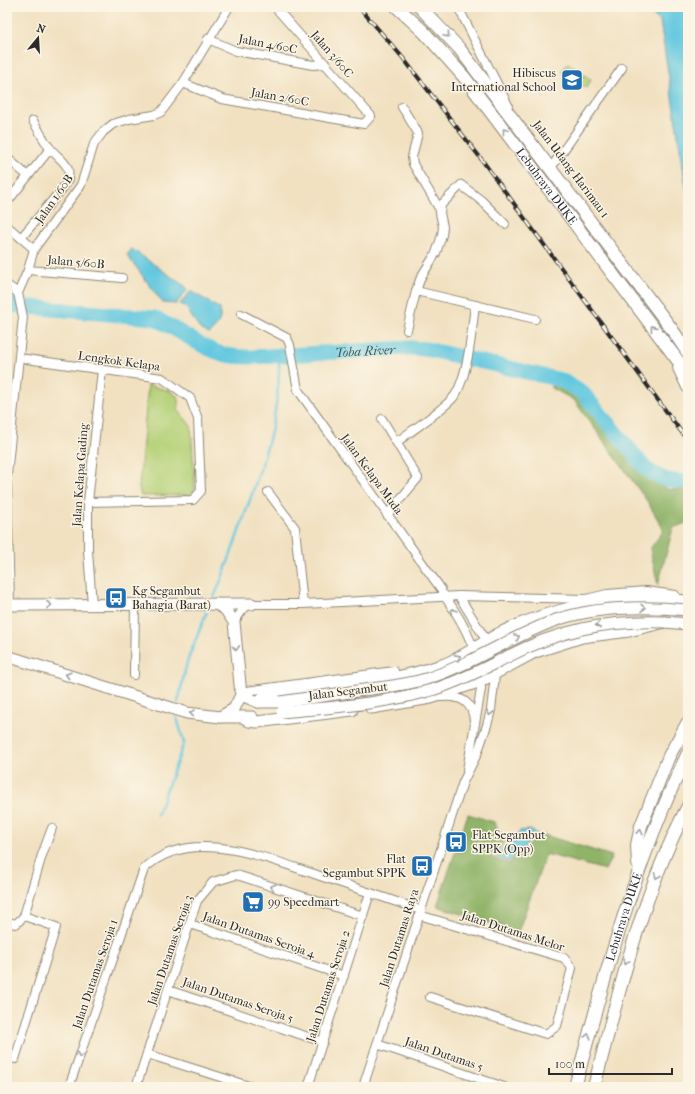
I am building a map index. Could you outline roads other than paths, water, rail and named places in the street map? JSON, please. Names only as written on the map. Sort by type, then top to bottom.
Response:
[{"type":"highway","name":"Lebuhraya DUKE","points":[[396,7],[424,32],[465,78],[688,374]]},
{"type":"highway","name":"Lebuhraya DUKE","points":[[420,7],[459,48],[672,328],[688,353]]},
{"type":"highway","points":[[676,359],[680,374],[688,387]]},
{"type":"highway","points":[[666,599],[688,604]]},
{"type":"highway","points":[[638,871],[637,845],[641,826],[669,756],[688,722]]},
{"type":"highway","name":"Lebuhraya DUKE","points":[[575,1087],[612,950],[638,871],[653,830],[688,753]]},
{"type":"highway","name":"Lebuhraya DUKE","points":[[594,1087],[628,957],[656,879],[677,827],[688,806]]},
{"type":"highway","points":[[677,827],[688,817]]},
{"type":"main road","points":[[406,675],[444,665],[486,640],[546,614],[596,603],[636,598],[666,599]]},
{"type":"main road","points":[[216,604],[225,609],[231,615],[234,622],[240,694],[234,710],[220,717]]},
{"type":"main road","points":[[8,605],[252,604]]},
{"type":"main road","name":"Jalan Segambut","points":[[7,656],[188,713],[245,718],[281,707],[425,679],[462,666],[537,628],[559,619],[587,612],[639,607],[688,610]]},
{"type":"main road","name":"Jalan Segambut","points":[[240,694],[258,702],[281,707],[384,700],[435,689],[468,678],[534,644],[559,634],[584,627],[617,622],[665,622],[688,624]]},
{"type":"main road","points":[[245,718],[249,721],[269,721],[426,699],[495,675],[535,652],[582,637],[648,627],[665,622]]},
{"type":"main road","points":[[497,635],[493,643],[493,652],[501,663],[510,666]]},
{"type":"main road","points":[[258,702],[266,695],[406,675],[424,674],[436,679],[437,686],[434,693],[426,699]]},
{"type":"street","name":"Jalan 1/60B","points":[[18,295],[28,270],[34,249],[81,185],[94,144],[102,132],[113,124],[129,119],[154,115],[161,112],[183,84],[208,39],[229,7]]},
{"type":"street","name":"Jalan 3/60C","points":[[275,7],[370,116]]},
{"type":"street","name":"Jalan Udang Harimau 1","points":[[458,7],[504,99],[681,336]]},
{"type":"street","name":"Jalan 4/60C","points":[[208,39],[236,51],[313,65],[326,64]]},
{"type":"street","points":[[552,165],[622,68]]},
{"type":"street","name":"Jalan 2/60C","points":[[183,84],[222,99],[364,124],[370,116]]},
{"type":"street","points":[[402,107],[418,133],[412,164],[440,210],[443,227],[436,253],[421,277],[416,291],[408,330]]},
{"type":"street","points":[[33,121],[50,149],[67,167],[70,177],[81,185]]},
{"type":"street","points":[[7,202],[50,149]]},
{"type":"street","points":[[7,158],[28,176]]},
{"type":"street","points":[[21,238],[66,184],[70,177]]},
{"type":"street","points":[[440,210],[442,203],[461,184],[482,201],[505,224]]},
{"type":"street","points":[[7,226],[34,249]]},
{"type":"street","name":"Jalan 5/60B","points":[[28,270],[122,278]]},
{"type":"street","points":[[7,285],[18,295],[23,317],[7,475]]},
{"type":"street","points":[[416,291],[535,319]]},
{"type":"street","points":[[397,442],[453,398],[466,366],[475,305]]},
{"type":"street","name":"Jalan Kelapa Muda","points":[[241,314],[287,338],[290,345],[298,390],[441,589],[445,598]]},
{"type":"street","name":"Lengkok Kelapa","points":[[19,358],[162,378],[190,398],[198,419],[201,491],[193,500],[88,502]]},
{"type":"street","name":"Jalan Kelapa Gading","points":[[92,605],[88,551],[88,502],[102,370]]},
{"type":"street","points":[[382,419],[418,478],[387,515]]},
{"type":"street","points":[[7,484],[8,605]]},
{"type":"street","points":[[268,492],[296,528],[303,604]]},
{"type":"street","points":[[441,589],[459,596]]},
{"type":"street","points":[[234,622],[244,608],[252,604],[303,604],[445,598],[459,596],[586,599],[607,594],[646,591],[688,596]]},
{"type":"street","name":"Jalan Dutamas Raya","points":[[363,1087],[466,774],[477,754],[491,710],[495,675],[486,640],[459,596]]},
{"type":"street","name":"Jalan Dutamas Raya","points":[[445,598],[474,648],[481,681],[475,729],[468,756],[466,774]]},
{"type":"street","points":[[134,675],[135,605]]},
{"type":"street","points":[[240,694],[394,671]]},
{"type":"street","points":[[426,699],[455,697],[469,704],[474,714],[475,729]]},
{"type":"street","points":[[7,922],[16,924],[24,916],[42,855],[52,828]]},
{"type":"street","name":"Jalan Dutamas Seroja 1","points":[[69,1087],[144,869],[153,860],[164,854],[184,849],[229,848],[261,856],[370,893]]},
{"type":"street","name":"Jalan Dutamas Seroja 3","points":[[136,1087],[197,901],[213,882],[236,875],[363,916]]},
{"type":"street","points":[[370,893],[420,912]]},
{"type":"street","name":"Jalan Dutamas Seroja 2","points":[[308,1087],[370,893]]},
{"type":"street","name":"Jalan Dutamas Melor","points":[[420,912],[564,958],[572,968],[557,1026],[546,1034],[430,997]]},
{"type":"street","points":[[15,1059],[56,926],[24,916]]},
{"type":"street","name":"Jalan Dutamas Seroja 4","points":[[190,924],[344,976]]},
{"type":"street","name":"Jalan Dutamas Seroja 5","points":[[168,990],[323,1042]]},
{"type":"street","name":"Jalan Dutamas 5","points":[[377,1044],[504,1087]]},
{"type":"street","points":[[147,1054],[252,1087]]},
{"type":"water","points":[[644,7],[688,7],[688,199],[660,21]]},
{"type":"water","points":[[132,249],[186,287],[187,290],[176,304],[163,303],[127,255]]},
{"type":"water","points":[[191,291],[220,309],[218,323],[209,334],[199,328],[185,306],[180,304]]},
{"type":"water","points":[[530,830],[538,834],[508,862],[495,856],[520,831]]},
{"type":"waterway","name":"Toba River","points":[[7,305],[154,318],[209,349],[218,353],[233,356],[252,357],[409,348],[426,349],[561,380],[583,393],[646,469],[666,479],[688,481]]},
{"type":"waterway","points":[[214,597],[244,517],[264,457],[274,418],[277,398],[279,356]]},
{"type":"waterway","points":[[178,702],[187,662],[207,611]]},
{"type":"waterway","points":[[157,815],[184,743],[176,714]]},
{"type":"railway","points":[[359,7],[403,58],[479,156],[688,441]]},
{"type":"place","name":"Hibiscus International School","points":[[572,80]]},
{"type":"place","name":"Kg Segambut Bahagia (Barat)","points":[[116,598]]},
{"type":"place","name":"Flat Segambut SPPK (Opp)","points":[[456,842]]},
{"type":"place","name":"Flat Segambut SPPK","points":[[422,866]]},
{"type":"place","name":"99 Speedmart","points":[[253,902]]}]
